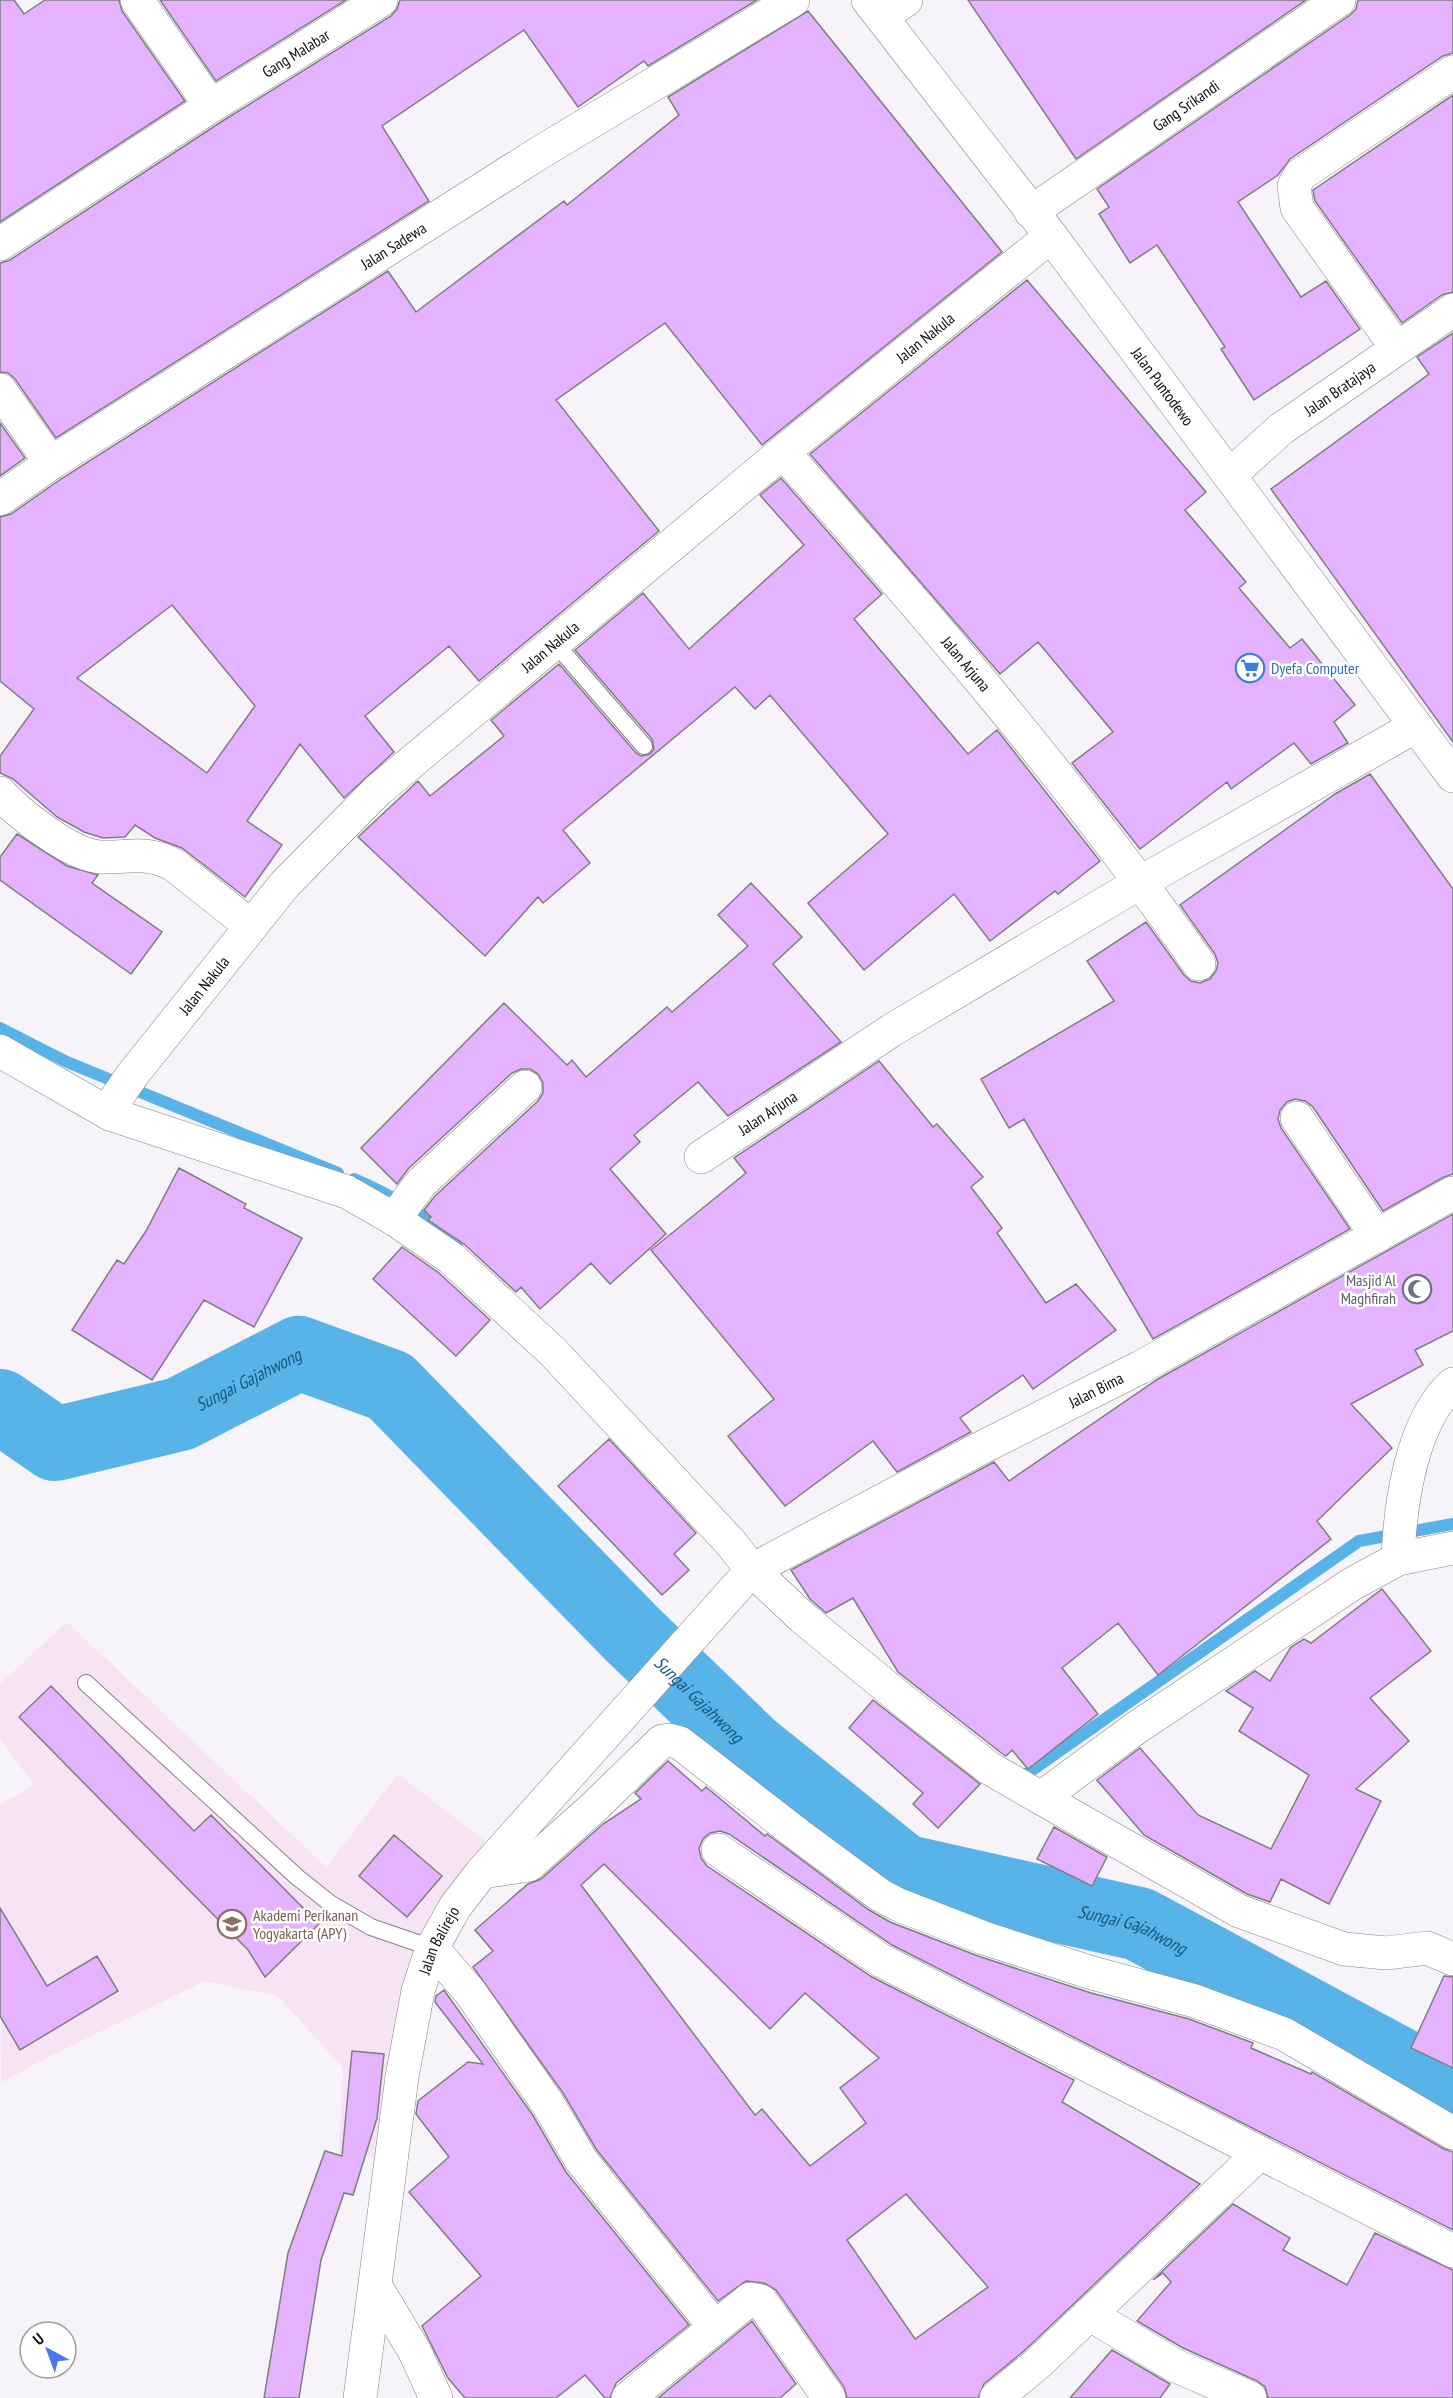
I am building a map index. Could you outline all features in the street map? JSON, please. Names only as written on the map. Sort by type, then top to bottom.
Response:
[{"type":"street","points":[[137,0],[212,106]]},
{"type":"street","name":"Gang Malabar","points":[[0,244],[212,106],[381,0]]},
{"type":"street","name":"Jalan Sadewa","points":[[0,499],[51,463],[536,155],[793,0]]},
{"type":"street","name":"Gang Srikandi","points":[[1041,224],[1339,0]]},
{"type":"street","name":"Jalan Puntodewo","points":[[885,5],[1041,224],[1453,776]]},
{"type":"street","points":[[1396,347],[1297,208],[1294,186],[1300,175],[1453,72]]},
{"type":"street","name":"Jalan Nakula","points":[[120,1096],[251,926],[307,861],[377,791],[783,452],[1041,224]]},
{"type":"street","name":"Jalan Bratajaya","points":[[1230,475],[1281,429],[1396,347],[1453,310]]},
{"type":"street","points":[[0,390],[51,463]]},
{"type":"street","name":"Jalan Arjuna","points":[[783,452],[931,619],[1141,882]]},
{"type":"street","name":"Jalan Arjuna","points":[[701,1157],[892,1030],[1141,882],[1416,726]]},
{"type":"street","points":[[0,793],[17,812],[77,850],[99,857],[143,854],[160,858],[174,865],[251,926]]},
{"type":"street","points":[[1141,882],[1199,964]]},
{"type":"street","points":[[0,1051],[120,1096],[347,1192],[401,1210],[554,1352],[730,1542],[746,1578],[803,1618],[990,1768],[1239,1911],[1344,1949],[1386,1953],[1427,1948],[1453,1959]]},
{"type":"street","points":[[401,1210],[525,1087]]},
{"type":"street","points":[[1297,1118],[1377,1236]]},
{"type":"street","name":"Jalan Bima","points":[[746,1578],[976,1450],[1141,1368],[1453,1193]]},
{"type":"street","points":[[1041,1798],[1136,1728],[1352,1584],[1399,1540],[1418,1437],[1431,1410],[1453,1384]]},
{"type":"street","points":[[1399,1540],[1453,1548]]},
{"type":"street","name":"Jalan Balirejo","points":[[360,2398],[402,2077],[418,1992],[432,1948],[455,1907],[482,1872],[746,1578]]},
{"type":"street","points":[[482,1872],[529,1865],[592,1809],[645,1756],[662,1741],[669,1740],[680,1743],[800,1836],[880,1895],[899,1905],[984,1938],[1089,1972],[1196,2001],[1284,2034],[1453,2133]]},
{"type":"street","points":[[718,1850],[882,1961],[1453,2251]]},
{"type":"street","points":[[432,1948],[470,1992],[548,2104],[581,2160],[714,2326]]},
{"type":"street","points":[[996,2398],[1036,2365],[1260,2152]]},
{"type":"street","points":[[376,2287],[415,2352],[436,2398]]},
{"type":"street","points":[[628,2398],[750,2298],[762,2301],[829,2398]]},
{"type":"street","points":[[1089,2314],[1174,2364],[1250,2398]]},
{"type":"lane","points":[[554,642],[644,746]]},
{"type":"lane","points":[[86,1683],[297,1876],[331,1904],[371,1927],[432,1948]]},
{"type":"shaded area","name":"Akademi Perikanan Yogyakarta (APY)","points":[[67,1622],[326,1867],[398,1774],[497,1850],[415,2036],[400,2161],[339,2152],[343,2068],[278,1996],[205,1981],[42,2060],[1,2083],[0,1805],[34,1785],[0,1739],[0,1684]]},
{"type":"building","points":[[0,0],[14,0],[24,14],[45,0],[119,0],[122,11],[185,101],[0,222]]},
{"type":"building","points":[[160,0],[346,0],[216,81]]},
{"type":"building","points":[[400,0],[757,0],[648,66],[644,61],[578,107],[524,30],[382,126],[429,201],[56,438],[15,379],[8,373],[0,372],[0,263],[10,260],[221,122],[391,16]]},
{"type":"building","points":[[968,0],[1306,0],[1076,159]]},
{"type":"building","points":[[1358,0],[1453,0],[1453,53],[1443,56],[1290,159],[1278,175],[1238,202],[1301,297],[1326,281],[1360,329],[1254,400],[1221,349],[1225,347],[1157,245],[1130,263],[1099,214],[1109,207],[1097,189],[1350,15],[1356,9]]},
{"type":"building","points":[[808,11],[1002,252],[762,445],[665,323],[556,400],[659,531],[479,681],[449,646],[365,716],[394,752],[344,798],[300,744],[247,821],[282,845],[245,897],[182,848],[155,838],[135,825],[125,837],[103,838],[84,832],[57,817],[13,779],[0,773],[0,756],[34,709],[0,681],[0,517],[11,514],[61,479],[388,271],[416,312],[564,201],[567,205],[679,115],[668,97]],"holes":[[[172,605],[255,706],[207,773],[77,678]]]},
{"type":"building","points":[[1453,95],[1453,292],[1442,295],[1402,323],[1315,201],[1313,190]]},
{"type":"building","points":[[1027,280],[1206,492],[1185,510],[1246,582],[1239,588],[1290,648],[1302,639],[1355,705],[1334,722],[1348,743],[1311,764],[1294,743],[1231,789],[1227,782],[1140,849],[1072,763],[1113,732],[1038,642],[1000,674],[810,454]]},
{"type":"building","points":[[1453,333],[1453,742],[1271,489],[1429,374],[1417,357]]},
{"type":"building","points":[[0,423],[25,458],[0,476]]},
{"type":"building","points":[[781,478],[882,594],[854,619],[968,754],[997,730],[1100,861],[1058,894],[1055,891],[990,941],[954,894],[864,970],[808,903],[888,834],[770,695],[755,709],[735,687],[563,830],[590,863],[543,903],[538,897],[485,956],[358,837],[418,781],[430,796],[504,736],[491,720],[559,664],[636,753],[641,756],[650,754],[654,749],[652,739],[575,650],[643,593],[689,649],[804,545],[760,495]]},
{"type":"building","points":[[1370,774],[1453,889],[1453,1174],[1383,1211],[1313,1107],[1305,1101],[1295,1099],[1287,1102],[1280,1110],[1278,1119],[1281,1128],[1350,1229],[1153,1339],[1024,1119],[1009,1128],[981,1079],[1114,1001],[1087,961],[1146,922],[1184,975],[1191,981],[1200,983],[1210,979],[1218,963],[1215,954],[1180,905],[1335,794]]},
{"type":"building","points":[[17,834],[67,866],[98,875],[92,883],[162,932],[131,974],[0,880],[0,857]]},
{"type":"building","points":[[751,883],[802,937],[773,964],[841,1042],[728,1116],[698,1082],[634,1135],[640,1142],[610,1169],[666,1234],[610,1284],[591,1263],[540,1309],[521,1287],[516,1292],[464,1244],[428,1220],[431,1217],[424,1210],[435,1196],[538,1101],[543,1093],[543,1083],[538,1074],[530,1069],[521,1069],[512,1073],[408,1169],[397,1184],[361,1148],[504,1003],[567,1065],[572,1060],[586,1077],[667,1007],[672,1012],[748,946],[718,915]]},
{"type":"building","points":[[879,1061],[933,1127],[937,1124],[983,1177],[971,1187],[1002,1228],[997,1233],[1046,1303],[1076,1284],[1116,1330],[1033,1389],[1023,1375],[960,1418],[971,1432],[897,1472],[873,1441],[785,1506],[728,1436],[774,1399],[651,1250],[746,1173],[734,1158]]},
{"type":"building","points":[[179,1168],[246,1204],[244,1208],[302,1238],[254,1327],[204,1300],[152,1380],[72,1330],[117,1260],[124,1264],[146,1231]]},
{"type":"building","points":[[1453,1214],[1453,1331],[1415,1350],[1423,1365],[1351,1404],[1392,1448],[1317,1521],[1331,1539],[1158,1675],[1118,1623],[1062,1668],[1098,1714],[1028,1769],[1012,1750],[1006,1756],[1000,1752],[898,1672],[853,1598],[826,1613],[810,1599],[791,1570],[994,1462],[1009,1481],[1158,1379]]},
{"type":"building","points":[[402,1247],[439,1273],[490,1320],[456,1356],[373,1279]]},
{"type":"building","points":[[609,1439],[696,1533],[674,1554],[689,1570],[662,1595],[558,1486]]},
{"type":"building","points":[[1382,1589],[1431,1651],[1370,1698],[1409,1741],[1356,1789],[1381,1801],[1329,1904],[1281,1879],[1270,1902],[1247,1894],[1144,1835],[1097,1780],[1140,1748],[1198,1815],[1271,1849],[1309,1775],[1239,1731],[1253,1708],[1226,1691],[1255,1671],[1270,1681],[1291,1647],[1304,1639],[1311,1643]]},
{"type":"building","points":[[51,1686],[194,1831],[211,1815],[319,1924],[265,1977],[248,1950],[19,1717]]},
{"type":"building","points":[[873,1700],[980,1784],[938,1828],[913,1804],[923,1793],[849,1728]]},
{"type":"building","points":[[668,1761],[702,1791],[706,1787],[765,1836],[767,1834],[869,1910],[890,1922],[978,1956],[1091,1993],[1189,2019],[1253,2043],[1251,2048],[1311,2074],[1312,2072],[1444,2149],[1453,2152],[1453,2230],[892,1945],[729,1834],[720,1831],[710,1833],[703,1839],[699,1848],[701,1858],[707,1866],[872,1977],[1074,2080],[1062,2102],[1200,2184],[1024,2351],[984,2384],[978,2398],[847,2398],[844,2387],[776,2290],[764,2283],[746,2281],[718,2301],[596,2149],[563,2093],[473,1967],[493,1951],[475,1930],[528,1884],[541,1879],[603,1824],[641,1799],[635,1793]],"holes":[[[604,1864],[770,2029],[805,1993],[879,2058],[840,2088],[866,2123],[810,2166],[762,2109],[755,2115],[581,1885]],[[906,2194],[988,2287],[915,2339],[847,2240]]]},
{"type":"building","points":[[1054,1827],[1107,1857],[1092,1886],[1037,1859]]},
{"type":"building","points":[[394,1835],[442,1876],[407,1917],[359,1876]]},
{"type":"building","points":[[0,1908],[47,1986],[97,1956],[118,1991],[20,2050],[0,2016]]},
{"type":"building","points":[[1444,1976],[1453,1977],[1453,2068],[1411,2048]]},
{"type":"building","points":[[444,1990],[532,2114],[566,2172],[689,2325],[616,2383],[610,2398],[605,2398],[585,2375],[556,2398],[465,2398],[448,2378],[422,2326],[481,2276],[409,2192],[449,2157],[416,2114],[418,2101],[468,2062],[483,2064],[435,2002],[436,1996]]},
{"type":"building","points":[[352,2051],[384,2054],[377,2118],[353,2195],[344,2193],[321,2260],[299,2398],[264,2398],[288,2253],[325,2151],[342,2156]]},
{"type":"building","points":[[1233,2204],[1290,2238],[1283,2250],[1347,2285],[1375,2233],[1453,2270],[1453,2398],[1268,2398],[1265,2387],[1257,2381],[1183,2348],[1137,2321],[1171,2282],[1163,2273],[1153,2280]]},
{"type":"building","points":[[752,2321],[796,2384],[780,2398],[658,2398]]},
{"type":"building","points":[[1112,2350],[1170,2384],[1160,2398],[1070,2398]]},
{"type":"waterway","points":[[0,1028],[67,1062],[338,1173]]},
{"type":"waterway","points":[[354,1179],[409,1208],[457,1245]]},
{"type":"waterway","name":"Sungai Gajahwong","points":[[0,1406],[55,1444],[180,1414],[299,1353],[390,1386],[632,1634],[750,1748],[903,1871],[1139,1924],[1453,2093]]},
{"type":"waterway","points":[[1015,1773],[1025,1775],[1359,1541],[1453,1524]]},
{"type":"place","name":"Dyefa Computer","points":[[1250,668]]},
{"type":"place","name":"Masjid Al Maghfirah","points":[[1417,1289]]},
{"type":"place","name":"Akademi Perikanan Yogyakarta (APY)","points":[[232,1924]]}]
